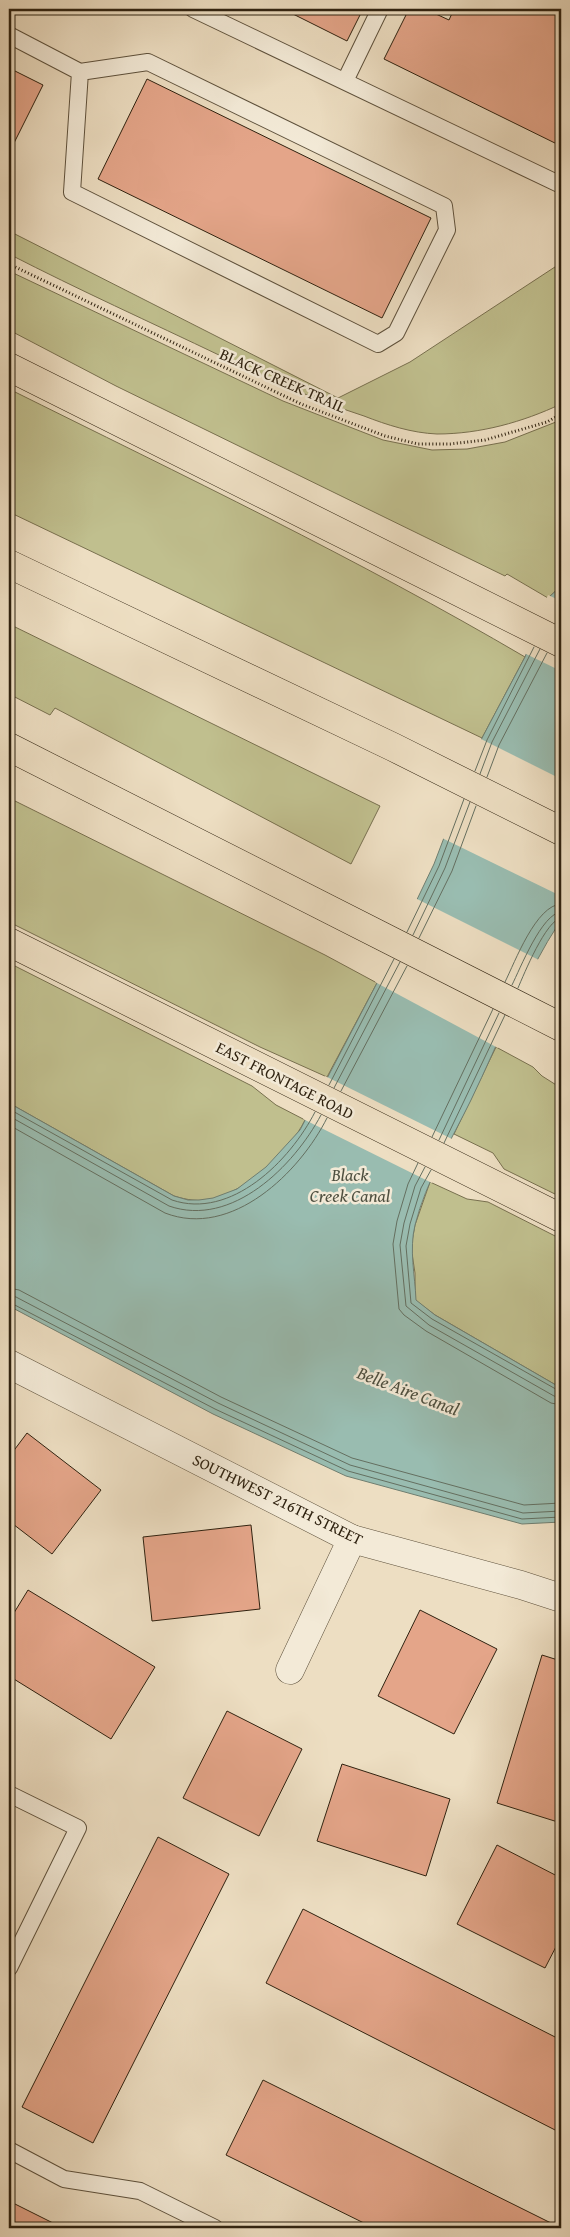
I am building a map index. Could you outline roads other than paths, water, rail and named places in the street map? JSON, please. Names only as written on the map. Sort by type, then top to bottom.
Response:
[{"type":"main road","points":[[9,367],[561,643]]},
{"type":"main road","points":[[9,564],[393,747],[561,831]]},
{"type":"main road","points":[[9,747],[561,1027]]},
{"type":"main road","name":"EAST FRONTAGE ROAD","points":[[9,942],[561,1218]]},
{"type":"street","name":"SOUTHWEST 216TH STREET","points":[[9,1364],[352,1539],[521,1584],[561,1598]]},
{"type":"street","points":[[290,1670],[352,1539]]},
{"type":"lane","points":[[193,9],[561,185]]},
{"type":"lane","points":[[345,81],[380,9]]},
{"type":"lane","points":[[9,35],[80,72],[148,62],[444,206],[447,230],[396,333],[378,344],[72,192],[80,72]]},
{"type":"lane","points":[[9,1794],[78,1828],[9,1968]]},
{"type":"lane","points":[[9,2150],[64,2179],[140,2191],[215,2228]]},
{"type":"water","points":[[561,586],[561,920],[535,963],[471,1100],[432,1177],[415,1225],[412,1244],[416,1300],[435,1315],[561,1388],[561,1522],[522,1524],[346,1476],[213,1414],[9,1306],[9,1103],[174,1196],[188,1200],[213,1198],[237,1189],[266,1167],[300,1130],[377,983],[434,864],[482,738],[525,657],[548,598]]},
{"type":"water label","name":"Black Creek Canal","points":[[350,1185]]},
{"type":"water label","name":"Belle Aire Canal","points":[[408,1391]]}]
